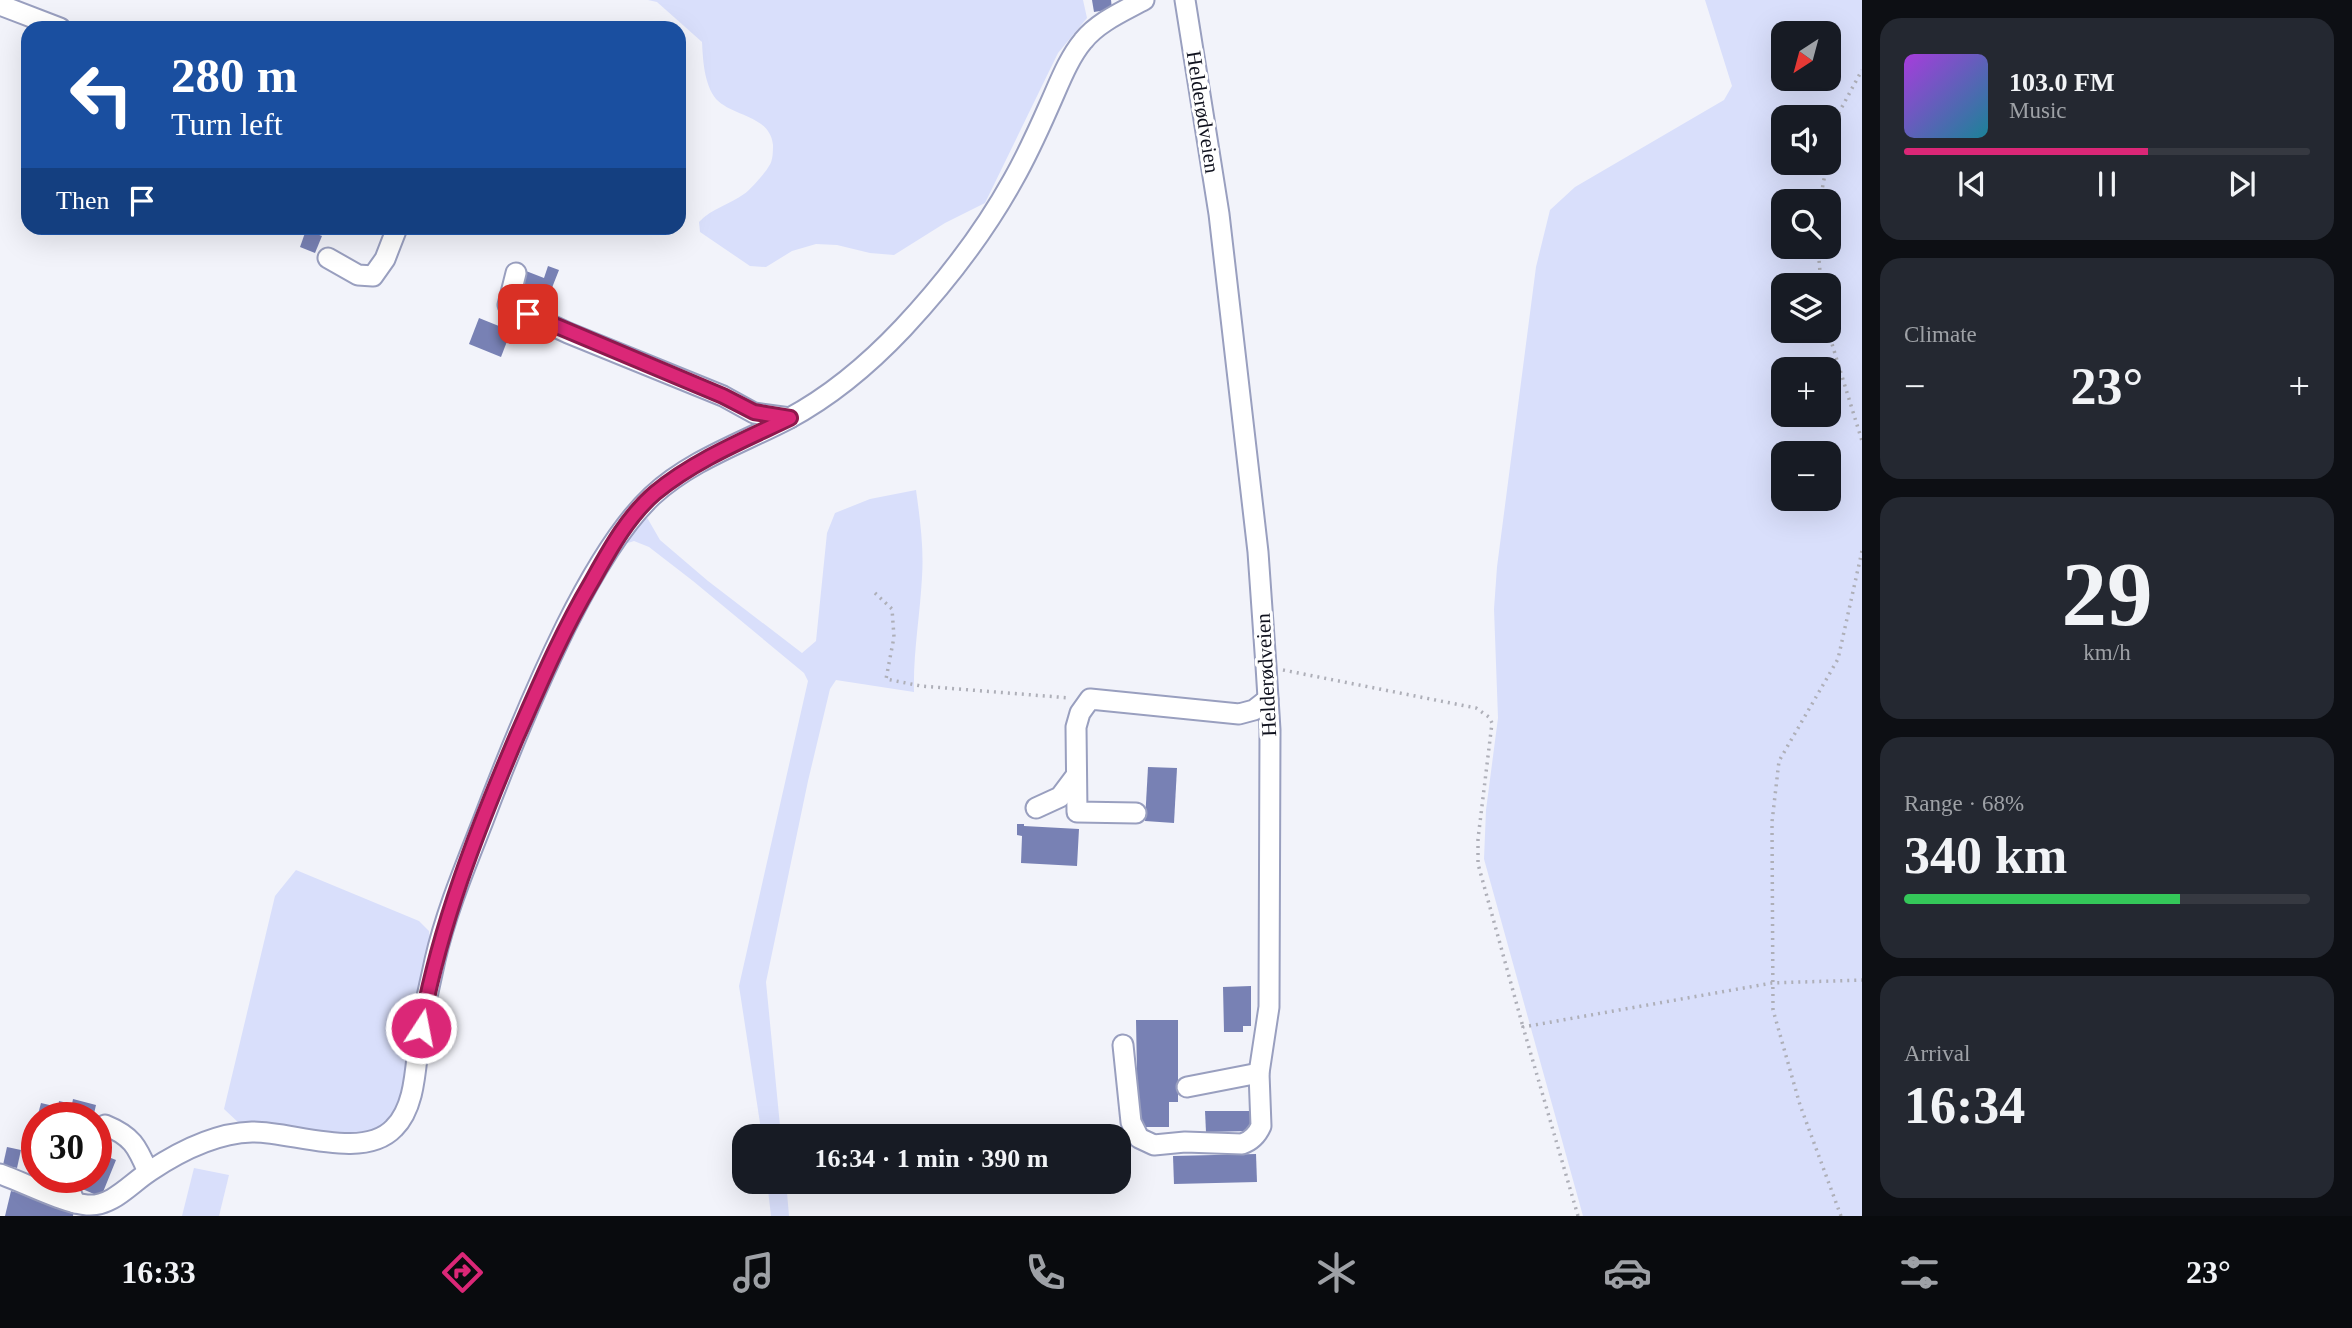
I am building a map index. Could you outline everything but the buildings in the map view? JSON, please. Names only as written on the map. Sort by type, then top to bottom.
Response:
[{"type":"street","name":"Helderødveien","points":[[1123,1045],[1131,1122],[1139,1138],[1154,1145],[1185,1142],[1242,1144],[1249,1141],[1261,1126],[1259,1073],[1269,1007],[1266,666],[1254,514],[1219,214],[1185,0]]},
{"type":"street","points":[[0,1174],[75,1203],[91,1205],[109,1201],[148,1172],[212,1139],[253,1132],[340,1143],[365,1142],[383,1138],[394,1129],[404,1116],[410,1101],[424,1011],[449,912],[502,771],[568,622],[631,518],[655,493],[703,460],[790,418],[844,383],[902,329],[979,236],[1013,180],[1064,72],[1083,40],[1130,3]]},
{"type":"street","points":[[0,5],[42,21]]},
{"type":"street","points":[[328,258],[358,275],[373,276],[385,260],[394,235]]},
{"type":"street","points":[[516,273],[508,305],[568,333],[723,396],[754,412],[790,418]]},
{"type":"street","points":[[1136,813],[1077,812],[1076,727],[1080,713],[1090,699],[1239,714],[1254,710],[1268,699]]},
{"type":"street","points":[[1036,808],[1060,797],[1075,777]]},
{"type":"street","points":[[1187,1087],[1259,1073]]},
{"type":"street","points":[[112,1128],[123,1133],[137,1147],[148,1172]]},
{"type":"street","points":[[71,1193],[75,1203]]},
{"type":"path","points":[[1841,109],[1862,70]]},
{"type":"path","points":[[1832,343],[1862,441]]},
{"type":"path","points":[[1841,1216],[1800,1105],[1773,1010],[1772,822],[1779,761],[1838,659],[1862,551]]},
{"type":"path","points":[[875,593],[891,609],[894,637],[886,679],[921,685],[1090,699]]},
{"type":"path","points":[[1266,666],[1476,708],[1489,717],[1492,723],[1478,839],[1479,864],[1578,1216]]},
{"type":"path","points":[[1523,1027],[1772,983],[1862,980]]},
{"type":"shaded area","points":[[648,0],[1083,0],[1087,18],[1058,53],[985,203],[945,223],[894,255],[816,244],[792,251],[766,267],[750,266],[700,232],[699,222],[709,213],[744,194],[761,176],[772,159],[773,145],[770,135],[758,122],[716,99],[707,79],[702,42],[686,28],[686,21],[678,21],[657,2]]},
{"type":"shaded area","points":[[1705,0],[1862,0],[1862,1216],[1583,1216],[1484,859],[1486,810],[1498,718],[1494,609],[1497,567],[1536,267],[1550,210],[1575,187],[1724,100],[1732,86]]},
{"type":"shaded area","points":[[916,490],[922,566],[914,692],[836,680],[830,689],[766,982],[780,1124],[760,1124],[739,986],[808,681],[804,673],[649,547],[634,541],[625,544],[645,514],[660,540],[708,581],[802,653],[816,641],[827,533],[835,513],[870,499]]},
{"type":"shaded area","points":[[296,870],[419,921],[429,931],[431,947],[413,1018],[402,1102],[397,1114],[378,1130],[354,1136],[241,1125],[224,1109],[275,896]]},
{"type":"shaded area","points":[[194,1168],[229,1175],[219,1216],[182,1216]]},
{"type":"shaded area","points":[[768,1194],[787,1194],[789,1216],[771,1216]]},
{"type":"route","points":[[421,1028],[449,912],[502,771],[568,622],[609,552],[631,518],[655,493],[703,460],[790,418],[754,412],[723,396],[615,353],[528,314]]}]
